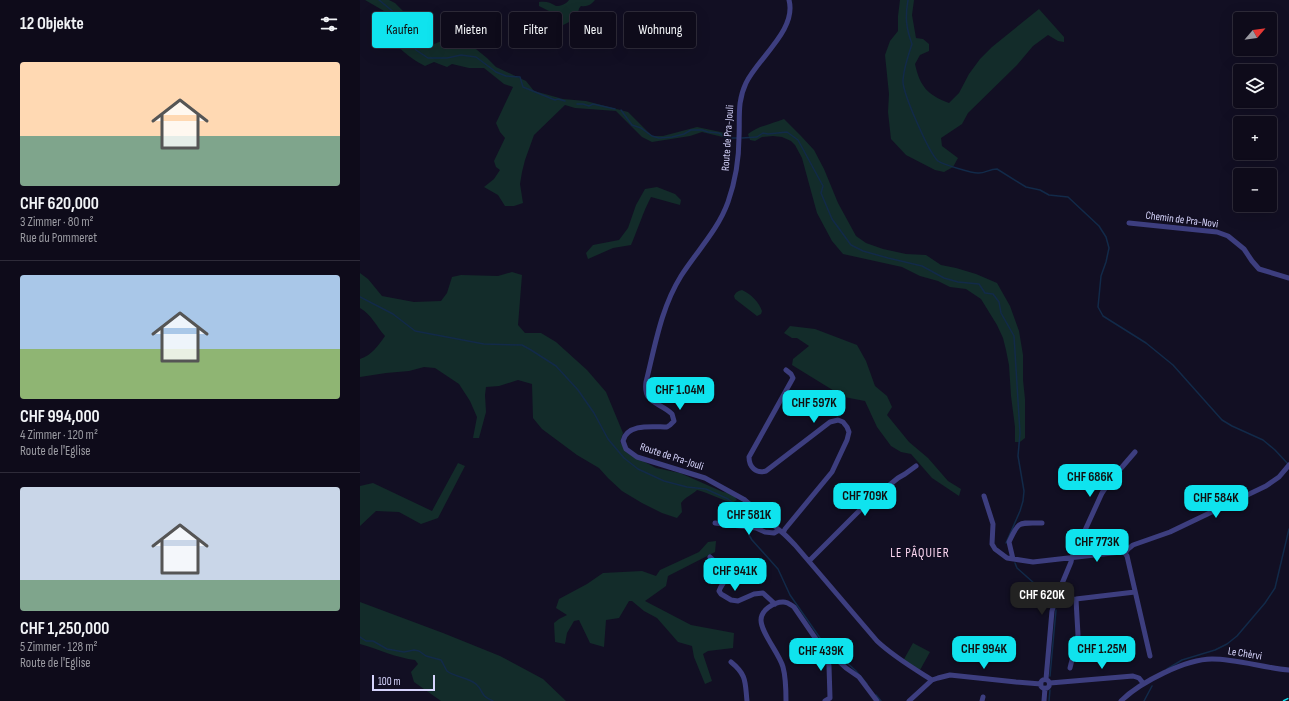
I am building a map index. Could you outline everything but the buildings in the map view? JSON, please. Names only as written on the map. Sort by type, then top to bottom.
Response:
[{"type":"street","name":"Route de Pra-Jouli","points":[[789,0],[790,13],[786,27],[750,76],[742,94],[738,112],[738,149],[733,184],[728,202],[712,234],[679,280],[667,304],[659,328],[646,382],[646,390],[647,396],[650,399],[671,412],[674,417],[674,421],[667,427],[637,428],[630,431],[623,440],[623,445],[637,457],[705,478],[745,500],[781,531],[887,651],[932,680]]},
{"type":"street","name":"Chemin de Pra-Novi","points":[[1130,223],[1217,232],[1228,236],[1244,249],[1252,261],[1260,269],[1289,278]]},
{"type":"street","points":[[715,522],[756,528],[765,532],[774,533],[781,531],[832,472],[847,440],[849,432],[843,422],[838,420],[830,422],[766,471],[756,471],[752,467],[749,463],[749,457],[793,378],[786,370]]},
{"type":"street","points":[[1044,701],[1045,688],[1049,686],[1051,618],[1055,601],[1102,493],[1110,481],[1136,452]]},
{"type":"street","points":[[809,561],[865,505],[898,478],[916,466]]},
{"type":"street","points":[[984,496],[993,524],[992,544],[995,549],[1007,558],[1033,562],[1125,552],[1136,544],[1170,532],[1266,486],[1277,479],[1288,466]]},
{"type":"street","points":[[1013,559],[1009,542],[1018,525],[1022,523],[1042,523]]},
{"type":"street","points":[[1125,552],[1150,656]]},
{"type":"street","points":[[710,557],[723,569],[726,576],[726,580],[721,587],[721,594],[731,600],[738,601],[754,594],[763,593],[775,604]]},
{"type":"street","points":[[1055,601],[1134,592]]},
{"type":"street","points":[[1070,668],[1078,635],[1076,599]]},
{"type":"street","points":[[786,701],[784,668],[762,627],[761,621],[763,613],[775,604],[783,602],[794,607],[818,642],[859,677],[877,701]]},
{"type":"street","points":[[825,701],[830,698],[829,666],[826,649]]},
{"type":"street","name":"Le Chèrvi","points":[[1122,701],[1143,683],[1186,664],[1200,660],[1213,659],[1289,670]]},
{"type":"street","points":[[731,662],[741,670],[745,679],[747,701]]},
{"type":"street","points":[[909,701],[932,680],[950,675],[1041,684],[1042,687],[1045,688]]},
{"type":"street","points":[[1041,684],[1042,680],[1048,681],[1133,676],[1139,678],[1143,683]]},
{"type":"green space","points":[[365,0],[389,0],[395,3],[404,12],[384,11]]},
{"type":"green space","points":[[569,0],[595,0],[589,5],[581,6],[578,12],[570,12],[570,21],[562,25],[562,12],[550,12],[539,6],[539,2],[548,2],[556,6],[565,4]]},
{"type":"green space","points":[[900,0],[914,0],[912,15],[916,38],[923,39],[929,44],[929,51],[920,55],[915,64],[919,79],[930,93],[949,103],[959,93],[969,74],[980,59],[992,47],[1039,9],[1064,37],[1064,42],[1058,41],[1048,35],[1033,46],[1017,65],[968,113],[962,124],[941,138],[942,146],[958,158],[953,167],[944,172],[935,170],[906,155],[891,139],[888,112],[889,94],[885,55],[890,41],[898,31]]},
{"type":"green space","points":[[441,41],[441,48],[475,48],[496,67],[526,81],[534,91],[563,99],[586,101],[628,112],[652,136],[663,136],[697,127],[730,134],[727,138],[702,132],[690,136],[652,142],[642,137],[616,111],[575,108],[565,105],[534,135],[525,160],[520,184],[523,203],[514,206],[505,206],[498,195],[484,187],[494,179],[500,170],[496,167],[494,161],[505,138],[500,132],[496,123],[513,87],[504,84],[484,68],[469,68],[452,64],[447,67],[434,62],[425,66],[400,48],[433,48],[433,44]]},
{"type":"green space","points":[[784,119],[814,150],[824,169],[838,203],[856,236],[866,243],[883,249],[906,254],[926,255],[941,265],[976,274],[997,283],[1010,306],[1019,331],[1023,355],[1025,438],[1020,442],[1015,442],[1009,365],[1003,338],[981,299],[966,289],[950,287],[938,281],[920,276],[902,267],[843,254],[832,241],[817,213],[802,158],[795,145],[791,141],[782,137],[773,136],[762,137],[755,141],[750,140],[748,134],[752,131]]},
{"type":"green space","points":[[657,187],[675,194],[681,200],[680,205],[651,197],[631,245],[613,248],[588,259],[586,253],[593,245],[619,240],[628,228],[636,205],[645,189]]},
{"type":"green space","points":[[512,272],[522,275],[518,325],[525,333],[541,333],[556,342],[587,370],[606,392],[623,433],[620,442],[628,453],[656,468],[680,473],[723,492],[732,493],[737,500],[732,503],[697,490],[684,499],[681,503],[682,512],[677,518],[662,513],[642,503],[622,491],[599,468],[577,455],[542,429],[533,418],[532,384],[518,380],[499,386],[486,387],[486,412],[479,438],[473,438],[477,417],[470,401],[459,384],[435,368],[424,367],[409,371],[360,377],[360,359],[371,353],[385,336],[371,317],[360,308],[360,273],[368,279],[382,296],[414,302],[441,301],[447,293],[452,277],[461,275],[498,276]]},
{"type":"green space","points":[[742,290],[757,301],[762,311],[761,314],[757,316],[735,299],[734,296],[738,291]]},
{"type":"green space","points":[[790,326],[815,329],[857,345],[866,361],[875,386],[887,396],[892,407],[887,415],[909,442],[928,458],[948,481],[961,489],[959,496],[932,478],[911,454],[901,452],[891,446],[877,427],[865,401],[844,397],[792,365],[793,359],[809,346],[797,338],[792,338],[784,333]]},
{"type":"green space","points":[[458,463],[465,466],[438,518],[421,524],[399,512],[376,511],[360,526],[360,486],[373,483],[432,511]]},
{"type":"green space","points":[[716,541],[715,552],[668,576],[666,586],[645,601],[691,625],[734,633],[733,648],[708,651],[703,654],[712,681],[705,684],[694,657],[692,646],[678,642],[657,618],[644,611],[632,601],[629,601],[619,618],[606,620],[604,647],[590,643],[579,620],[574,621],[567,633],[565,644],[555,642],[554,623],[567,615],[556,608],[559,599],[587,584],[603,573],[642,571],[656,576],[660,570],[699,552],[708,542]]},
{"type":"green space","points":[[360,602],[500,656],[543,679],[566,701],[441,701],[414,682],[411,672],[418,664],[415,660],[360,644]]},
{"type":"green space","points":[[913,643],[930,652],[920,670],[903,661]]},
{"type":"waterway","points":[[379,0],[396,14],[401,29],[416,50],[428,58],[447,58],[461,55],[476,57],[496,72],[506,76],[520,77],[523,87],[555,100],[558,99],[565,101]]},
{"type":"waterway","points":[[908,0],[907,22],[908,33],[912,44],[904,71],[904,87],[911,109],[929,147],[938,161],[976,173],[997,169],[1026,187],[1040,190],[1049,195],[1068,197],[1099,226],[1106,237],[1109,248],[1101,276],[1098,307],[1103,316],[1146,343],[1173,365],[1222,420],[1263,440],[1288,464]]},
{"type":"waterway","points":[[577,104],[589,106],[593,104],[615,109]]},
{"type":"waterway","points":[[621,110],[632,125],[641,128],[652,136],[659,138],[672,137],[684,134],[691,130],[702,130],[719,133],[726,138],[737,138]]},
{"type":"waterway","points":[[742,138],[757,137],[763,133],[768,134],[787,132],[798,140],[823,186],[821,193],[832,219],[851,245],[863,251],[922,266],[944,278],[958,282],[979,284],[985,293],[993,294],[999,302],[1001,313],[1014,336],[1020,433],[1018,456],[1024,491],[1020,511],[1006,543]]},
{"type":"waterway","points":[[360,297],[393,314],[415,331],[484,344],[522,345],[531,350],[556,366],[578,390],[594,413],[608,439],[624,458],[638,469],[664,481],[687,487],[706,489],[728,499],[743,510],[748,516],[750,524]]},
{"type":"waterway","points":[[1167,669],[1182,660],[1215,650],[1227,644],[1237,636],[1265,603],[1275,588],[1289,529]]},
{"type":"waterway","points":[[749,531],[749,535],[752,540],[778,569],[790,595],[820,638],[856,671],[867,684]]},
{"type":"waterway","points":[[1015,563],[1017,568],[1049,598]]},
{"type":"waterway","points":[[1050,676],[1056,610]]},
{"type":"waterway","points":[[360,637],[366,641],[373,641],[387,649],[404,652],[414,650],[419,651],[426,656],[441,660],[447,671],[453,675],[473,682],[486,697],[493,701]]},
{"type":"waterway","points":[[1144,701],[1152,686]]},
{"type":"waterway","points":[[1049,701],[1050,690]]},
{"type":"waterway","points":[[876,695],[881,701]]},
{"type":"railway","points":[[1283,701],[1289,698]]},
{"type":"district","name":"LE PÂQUIER","points":[[920,552]]}]
